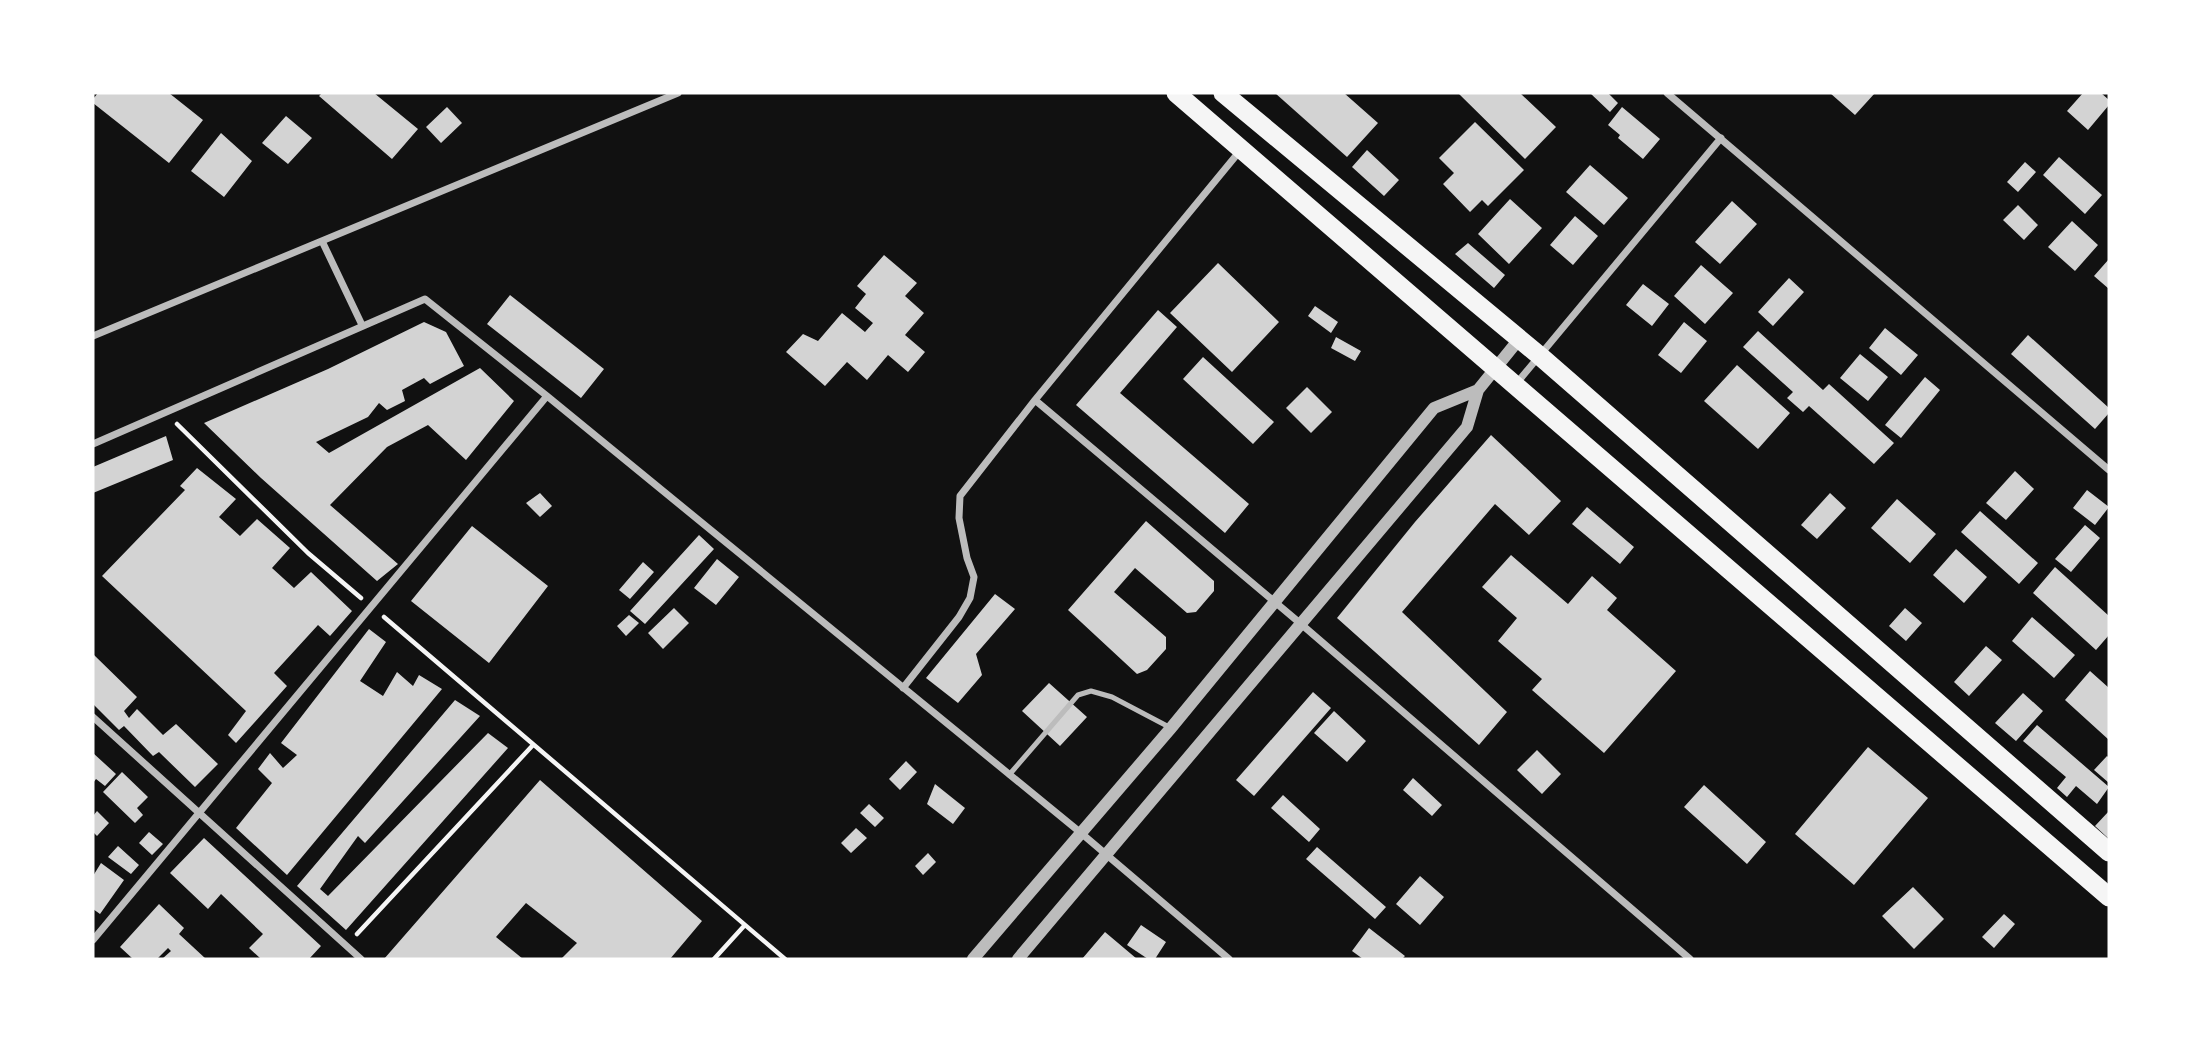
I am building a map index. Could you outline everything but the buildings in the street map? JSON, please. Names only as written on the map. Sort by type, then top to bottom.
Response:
[{"type":"highway","points":[[1176,93],[2109,897]]},
{"type":"highway","points":[[1223,93],[1520,338],[2109,852]]},
{"type":"street","points":[[93,336],[678,93]]},
{"type":"street","points":[[1667,93],[2109,470]]},
{"type":"street","points":[[1516,385],[1721,138]]},
{"type":"street","points":[[903,688],[959,617],[970,598],[974,577],[967,558],[959,517],[960,495],[1241,149]]},
{"type":"street","points":[[322,241],[362,326]]},
{"type":"street","points":[[93,444],[425,299],[1081,832],[1229,959]]},
{"type":"street","points":[[1018,959],[1467,427],[1478,390],[1520,338]]},
{"type":"street","points":[[973,959],[1171,728],[1434,408],[1478,390]]},
{"type":"street","points":[[93,940],[547,396]]},
{"type":"street","points":[[1035,400],[1301,624],[1690,959]]},
{"type":"street","points":[[93,717],[361,959]]},
{"type":"lane","points":[[1009,775],[1078,695],[1091,691],[1112,697],[1171,728]]},
{"type":"path","points":[[166,414],[308,553],[785,959]]},
{"type":"path","points":[[346,946],[533,745]]},
{"type":"path","points":[[714,959],[744,926]]}]
